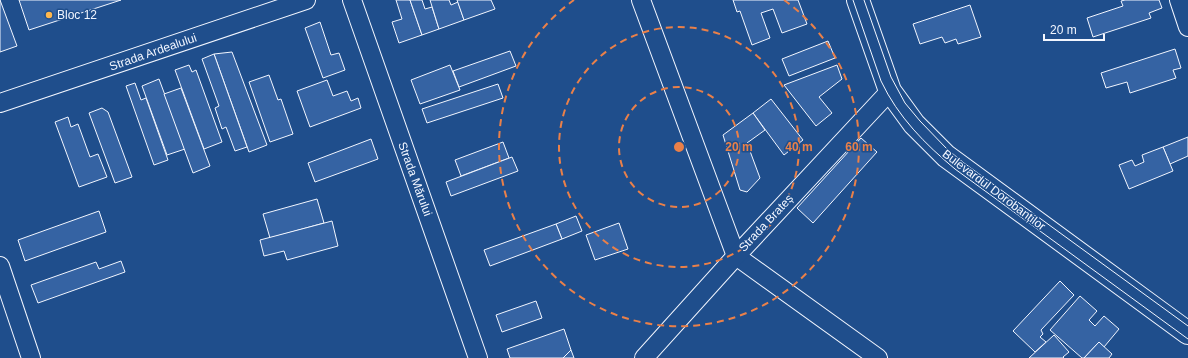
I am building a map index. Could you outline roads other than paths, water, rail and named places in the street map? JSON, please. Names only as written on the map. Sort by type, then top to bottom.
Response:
[{"type":"main road","name":"Bulevardul Dorobanților","points":[[858,0],[890,91],[914,124],[946,156],[1188,333]]},
{"type":"street","name":"Strada Ardealului","points":[[0,103],[306,0]]},
{"type":"street","name":"Strada Mărului","points":[[352,0],[478,358]]},
{"type":"street","points":[[641,0],[736,256],[878,358]]},
{"type":"street","points":[[1179,0],[1188,27]]},
{"type":"street","name":"Strada Brateș","points":[[644,358],[736,256],[890,91]]},
{"type":"street","points":[[0,266],[31,358]]},
{"type":"tram line","points":[[853,0],[881,81],[904,118],[923,140],[955,169],[1188,339]]},
{"type":"tram line","points":[[864,0],[891,77],[905,103],[947,149],[964,163],[1188,326]]},
{"type":"place","name":"Bloc 12","points":[[49,15]]}]
